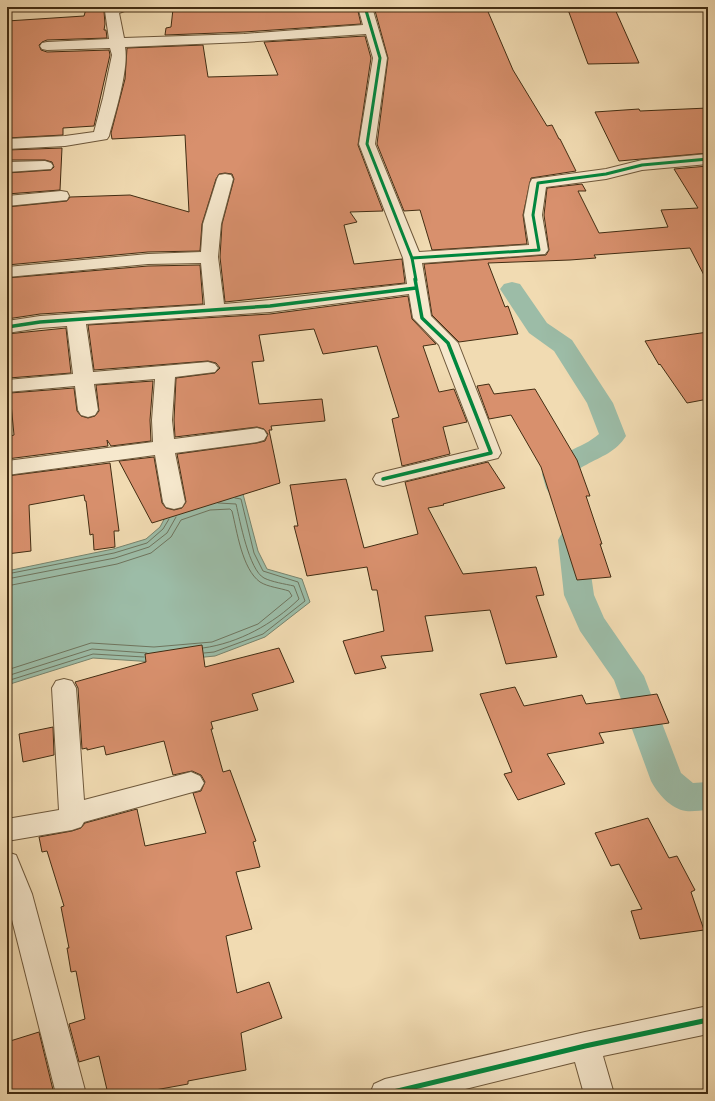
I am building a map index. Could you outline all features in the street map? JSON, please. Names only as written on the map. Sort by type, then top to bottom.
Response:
[{"type":"street","points":[[7,144],[65,141],[101,136],[112,98],[119,54],[112,11],[122,7]]},
{"type":"street","points":[[365,7],[380,58],[367,144],[412,258],[422,318],[448,342],[491,453],[383,479]]},
{"type":"street","points":[[47,46],[244,38],[372,29]]},
{"type":"street","points":[[412,258],[539,250],[533,215],[538,183],[606,174],[642,165],[708,159]]},
{"type":"street","points":[[7,167],[45,166]]},
{"type":"street","points":[[215,309],[209,257],[212,224],[225,180]]},
{"type":"street","points":[[7,201],[61,196]]},
{"type":"street","points":[[7,272],[148,259],[209,257]]},
{"type":"street","points":[[7,327],[76,320],[270,306],[416,288]]},
{"type":"street","points":[[76,320],[88,410]]},
{"type":"street","points":[[7,386],[208,368]]},
{"type":"street","points":[[165,372],[162,420],[164,447],[174,502]]},
{"type":"street","points":[[7,468],[257,435]]},
{"type":"street","points":[[7,830],[72,819],[64,688]]},
{"type":"street","points":[[72,814],[191,783]]},
{"type":"street","points":[[7,863],[19,894],[71,1094]]},
{"type":"street","points":[[385,1094],[585,1046],[708,1020]]},
{"type":"street","points":[[585,1046],[599,1094]]},
{"type":"water","points":[[243,494],[258,551],[267,569],[302,579],[310,602],[265,637],[215,656],[154,662],[93,658],[7,685],[7,571],[113,549],[146,539],[160,527],[170,508],[207,495]]},
{"type":"building","points":[[271,7],[357,7],[361,24],[244,32],[165,35],[166,28],[171,27],[173,9],[272,10]]},
{"type":"building","points":[[374,7],[486,7],[513,70],[547,126],[552,125],[576,171],[531,178],[523,215],[527,244],[432,250],[420,210],[404,211],[377,144],[388,58]]},
{"type":"building","points":[[567,7],[614,7],[639,63],[588,64]]},
{"type":"building","points":[[105,8],[104,30],[106,30],[107,38],[47,40],[39,45],[41,50],[47,52],[109,50],[110,55],[94,126],[63,128],[63,135],[7,138],[7,21],[84,16],[86,9]]},
{"type":"building","points":[[365,36],[371,58],[358,145],[383,211],[350,212],[357,222],[344,225],[354,264],[402,259],[405,283],[225,302],[220,257],[222,224],[234,179],[232,174],[225,173],[219,174],[216,179],[202,224],[200,251],[148,252],[7,265],[7,207],[67,201],[70,197],[130,195],[189,212],[185,135],[112,139],[111,133],[125,79],[127,48],[203,45],[208,77],[278,75],[264,42]]},
{"type":"building","points":[[708,108],[708,153],[619,161],[595,112],[639,109],[640,111]]},
{"type":"building","points":[[62,148],[60,190],[7,194],[7,173],[51,170],[54,167],[52,162],[45,160],[8,160],[10,152],[7,152],[7,150]]},
{"type":"building","points":[[708,166],[708,283],[690,248],[594,255],[596,258],[570,260],[488,263],[505,307],[508,306],[518,334],[459,342],[432,315],[424,264],[546,255],[549,250],[544,215],[547,188],[582,184],[586,191],[578,191],[599,233],[668,227],[661,210],[698,208],[674,169]]},
{"type":"building","points":[[200,265],[203,304],[40,314],[7,319],[7,278],[148,266]]},
{"type":"building","points":[[408,296],[412,319],[436,344],[423,346],[439,392],[454,389],[467,422],[443,427],[450,454],[402,466],[392,419],[399,417],[377,346],[323,354],[314,329],[259,335],[264,361],[252,362],[259,404],[322,399],[325,421],[271,426],[272,430],[269,430],[280,483],[152,523],[119,461],[154,457],[162,503],[166,508],[174,510],[182,508],[186,502],[177,454],[257,443],[265,441],[268,434],[264,429],[257,427],[175,437],[174,420],[176,378],[215,373],[220,368],[216,363],[208,361],[94,370],[88,325],[270,314]]},
{"type":"building","points":[[66,328],[71,373],[9,378],[7,334]]},
{"type":"building","points":[[708,332],[708,399],[687,403],[660,364],[659,365],[645,341]]},
{"type":"building","points":[[153,381],[150,420],[151,441],[111,446],[107,440],[108,446],[7,459],[7,437],[14,435],[10,393],[74,388],[77,411],[81,416],[88,418],[95,416],[99,411],[96,385]]},
{"type":"building","points":[[489,384],[494,394],[535,389],[577,460],[590,496],[586,496],[611,577],[577,580],[541,467],[511,415],[489,419],[477,386]]},
{"type":"building","points":[[488,462],[505,488],[428,508],[463,574],[536,567],[544,595],[536,596],[557,657],[506,664],[490,610],[425,616],[433,651],[381,656],[386,668],[355,674],[343,641],[384,631],[377,590],[372,590],[367,567],[307,576],[294,526],[298,526],[290,485],[346,479],[364,548],[418,534],[405,482]]},
{"type":"building","points":[[110,463],[119,531],[114,531],[115,547],[94,550],[93,534],[90,535],[84,495],[29,505],[31,551],[7,554],[7,476]]},
{"type":"building","points":[[202,645],[205,667],[279,648],[294,682],[252,694],[258,710],[211,722],[213,729],[211,729],[223,772],[230,770],[256,841],[253,842],[260,867],[236,872],[252,929],[226,936],[237,993],[269,982],[282,1018],[241,1033],[246,1070],[188,1081],[188,1084],[133,1094],[108,1094],[99,1056],[79,1062],[69,1024],[85,1019],[76,971],[71,972],[67,948],[69,948],[61,907],[64,906],[47,851],[42,852],[39,837],[72,831],[81,828],[85,823],[137,809],[145,846],[206,833],[193,793],[201,791],[205,782],[201,775],[192,771],[173,775],[164,741],[106,755],[104,746],[87,750],[87,748],[82,749],[78,688],[75,682],[146,662],[145,654]]},
{"type":"building","points":[[515,687],[524,706],[582,695],[586,704],[657,694],[669,723],[599,733],[604,743],[547,754],[565,784],[518,800],[504,774],[512,772],[480,694]]},
{"type":"building","points":[[53,727],[54,755],[23,762],[19,734]]},
{"type":"building","points":[[648,818],[669,858],[677,856],[695,890],[691,892],[704,930],[640,939],[631,911],[642,909],[619,864],[611,866],[595,833]]},
{"type":"building","points":[[39,1032],[54,1094],[11,1094],[7,1072],[7,1042]]},
{"type":"waterway","points":[[512,289],[538,328],[563,346],[600,403],[613,436],[601,447],[574,459],[556,474],[560,488]]},
{"type":"waterway","points":[[572,540],[579,595],[591,623],[628,676],[668,781],[686,797],[708,796]]},
{"type":"cycle path","points":[[365,7],[380,58],[367,144],[412,258],[422,318],[448,343],[491,453],[383,479]]},
{"type":"cycle path","points":[[412,258],[539,250],[533,215],[538,183],[606,174],[642,165],[708,159]]},
{"type":"cycle path","points":[[7,327],[40,322],[270,306],[416,288]]},
{"type":"cycle path","points":[[385,1094],[585,1046],[708,1020]]}]
